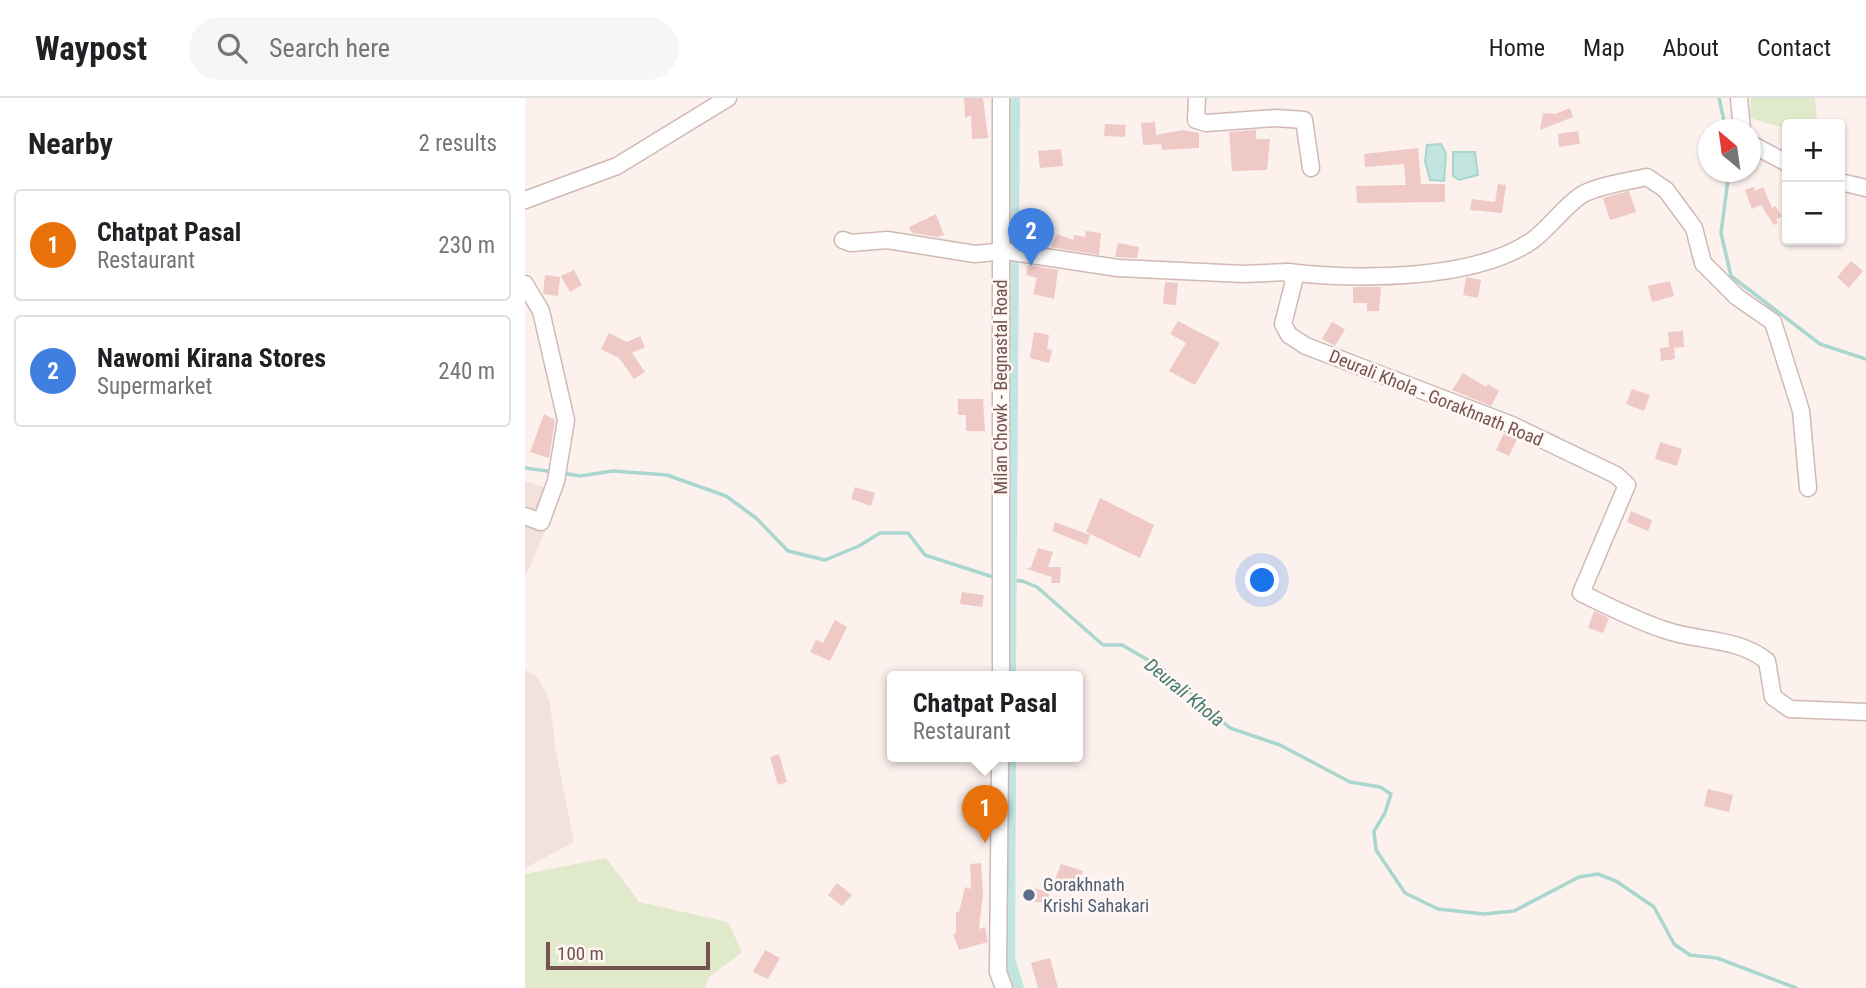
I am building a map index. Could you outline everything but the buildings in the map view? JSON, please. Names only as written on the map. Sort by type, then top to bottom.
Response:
[{"type":"street","points":[[525,200],[617,166],[728,98]]},
{"type":"street","name":"Milan Chowk - Begnastal Road","points":[[1001,98],[1001,671]]},
{"type":"street","points":[[1197,98],[1196,120],[1206,123],[1276,118],[1304,120],[1311,168]]},
{"type":"street","points":[[1739,98],[1741,119]]},
{"type":"street","points":[[1761,149],[1782,160]]},
{"type":"street","points":[[843,240],[851,243],[887,240],[975,254],[1003,251],[1024,253],[1118,268],[1244,274],[1288,272],[1324,276],[1432,273],[1491,259],[1532,240],[1582,194],[1647,177],[1666,190],[1694,228],[1703,263],[1737,298],[1773,322],[1801,411],[1808,488]]},
{"type":"street","points":[[1845,183],[1866,188]]},
{"type":"street","name":"Deurali Khola - Gorakhnath Road","points":[[1288,272],[1294,281],[1283,324],[1289,335],[1306,346],[1512,425],[1616,475],[1627,485],[1581,593],[1666,631],[1717,639],[1756,652],[1767,661],[1773,697],[1790,709],[1866,712]]},
{"type":"street","points":[[525,284],[541,311],[566,420],[556,481],[541,522],[525,516]]},
{"type":"street","points":[[1000,762],[997,972],[1004,988]]},
{"type":"shaded area","points":[[525,481],[561,493],[525,578]]},
{"type":"shaded area","points":[[525,670],[538,678],[550,701],[555,747],[574,842],[525,868]]},
{"type":"green space","points":[[1751,98],[1815,98],[1817,119],[1782,119],[1782,128],[1761,121],[1761,119],[1750,118]]},
{"type":"green space","points":[[606,858],[639,902],[728,922],[742,952],[709,977],[705,988],[525,988],[525,874]]},
{"type":"water","points":[[1441,144],[1446,154],[1444,181],[1430,180],[1425,161],[1427,145]]},
{"type":"water","points":[[1453,152],[1475,152],[1478,175],[1459,180],[1453,176]]},
{"type":"waterway","points":[[1010,671],[1014,98]]},
{"type":"waterway","points":[[1719,98],[1724,119]]},
{"type":"waterway","points":[[1728,182],[1721,233],[1731,276],[1820,344],[1866,359]]},
{"type":"waterway","name":"Deurali Khola","points":[[525,468],[554,472]]},
{"type":"waterway","name":"Deurali Khola","points":[[562,473],[580,476],[613,471],[667,475],[726,496],[756,518],[788,551],[825,560],[859,546],[880,533],[908,533],[925,555],[996,578]]},
{"type":"waterway","name":"Deurali Khola","points":[[1007,580],[1022,581],[1037,587],[1103,645],[1122,645],[1162,668],[1230,728],[1280,745],[1350,782],[1380,787],[1391,794],[1385,813],[1374,831],[1376,850],[1405,893],[1438,909],[1484,914],[1514,911],[1579,877],[1598,874],[1616,881],[1654,907],[1674,944],[1690,955],[1717,958],[1796,988]]},
{"type":"waterway","points":[[1010,762],[1009,959],[1018,988]]},
{"type":"place","name":"Nawomi Kirana Stores","points":[[1031,266]]},
{"type":"place","name":"Chatpat Pasal","points":[[985,843]]},
{"type":"place","name":"Gorakhnath Krishi Sahakari","points":[[1029,895]]}]
